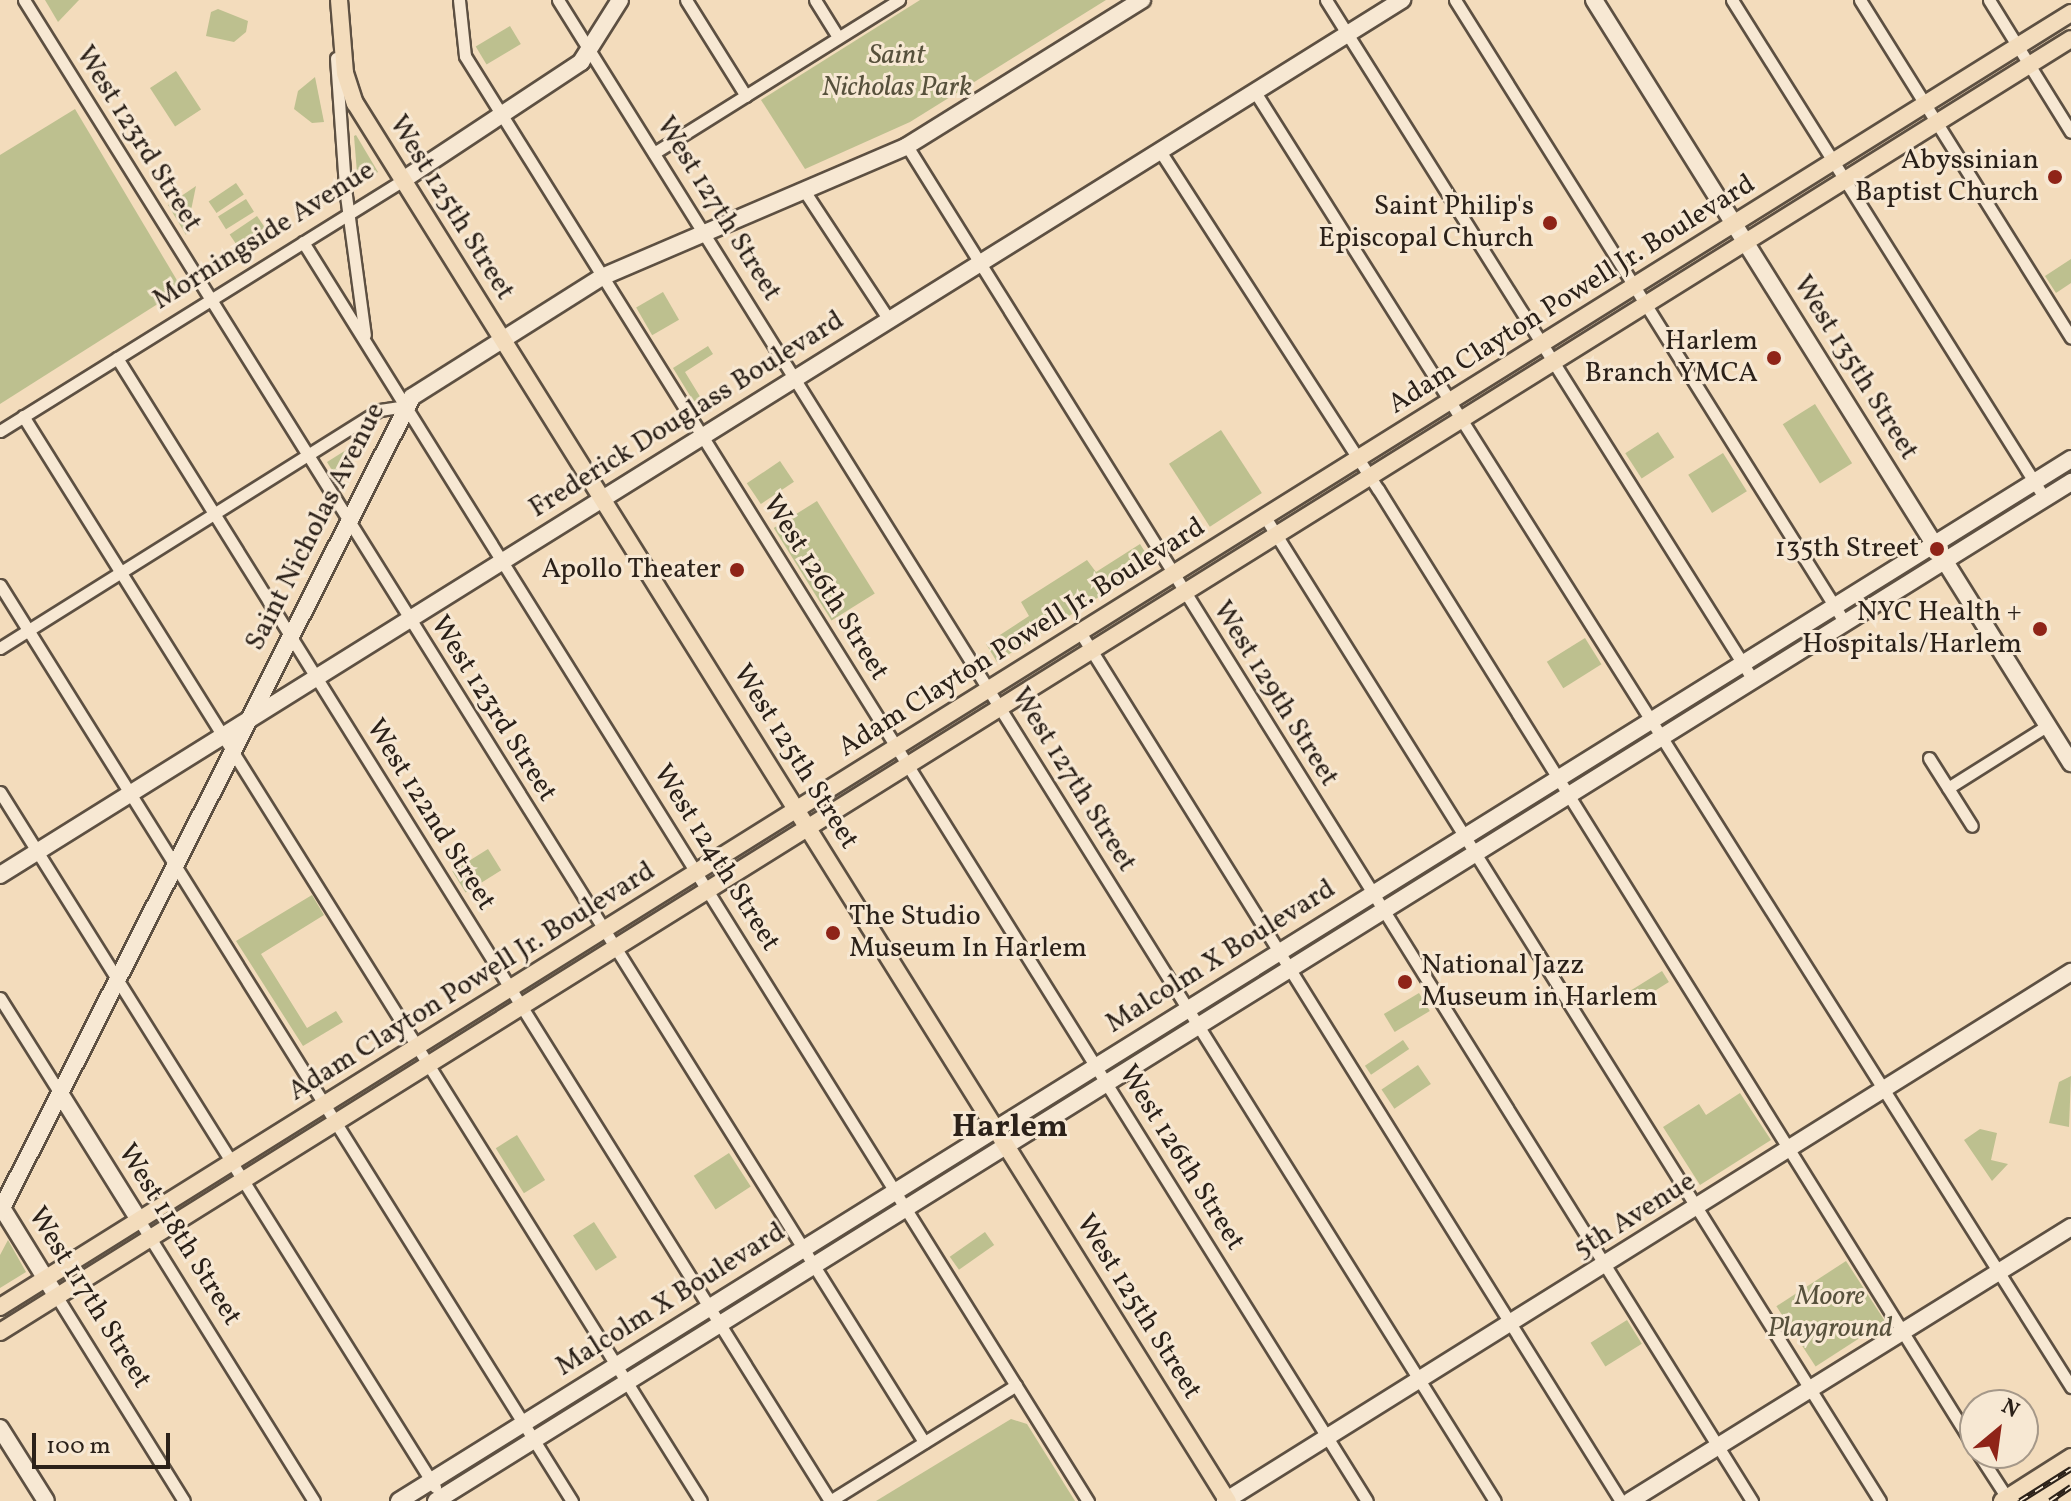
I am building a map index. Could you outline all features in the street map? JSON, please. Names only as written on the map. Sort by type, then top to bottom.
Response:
[{"type":"main road","name":"West 125th Street","points":[[339,0],[349,90],[1227,1501]]},
{"type":"main road","points":[[590,51],[620,0]]},
{"type":"main road","name":"Saint Nicholas Avenue","points":[[1,1208],[120,980],[405,406],[419,391],[602,277],[907,146],[1142,0]]},
{"type":"main road","name":"Frederick Douglass Boulevard","points":[[0,875],[1402,0]]},
{"type":"main road","name":"West 135th Street","points":[[1594,0],[2071,763]]},
{"type":"main road","name":"Adam Clayton Powell Jr. Boulevard","points":[[0,1307],[2071,13]]},
{"type":"main road","name":"Adam Clayton Powell Jr. Boulevard","points":[[0,1332],[2071,39]]},
{"type":"main road","name":"Morningside Avenue","points":[[403,180],[590,51]]},
{"type":"main road","name":"Malcolm X Boulevard","points":[[399,1501],[2071,459]]},
{"type":"main road","name":"Malcolm X Boulevard","points":[[441,1500],[2071,482]]},
{"type":"main road","name":"5th Avenue","points":[[1227,1501],[2071,972]]},
{"type":"main road","name":"West 118th Street","points":[[61,1095],[139,1220]]},
{"type":"main road","name":"West 117th Street","points":[[1,1208],[57,1297]]},
{"type":"main road","points":[[1630,1501],[2071,1227]]},
{"type":"main road","points":[[0,1428],[46,1501]]},
{"type":"main road","points":[[2006,1500],[2071,1457]]},
{"type":"main road","points":[[2066,1501],[2071,1498]]},
{"type":"street","name":"West 123rd Street","points":[[24,0],[924,1442]]},
{"type":"street","name":"West 126th Street","points":[[459,0],[463,53],[1367,1501]]},
{"type":"street","name":"West 127th Street","points":[[558,0],[1495,1501]]},
{"type":"street","points":[[686,0],[746,96]]},
{"type":"street","points":[[815,0],[838,37]]},
{"type":"street","points":[[654,153],[899,0]]},
{"type":"street","points":[[1326,0],[1753,680]]},
{"type":"street","points":[[1455,0],[1845,623]]},
{"type":"street","points":[[1732,0],[2045,499]]},
{"type":"street","points":[[1860,0],[2071,338]]},
{"type":"street","points":[[1989,0],[2071,132]]},
{"type":"street","name":"West 125th Street","points":[[341,34],[337,71],[365,340]]},
{"type":"street","points":[[1255,92],[2071,1387]]},
{"type":"street","name":"West 129th Street","points":[[907,146],[1752,1501]]},
{"type":"street","points":[[1160,151],[1369,477],[1959,1422]]},
{"type":"street","name":"Morningside Avenue","points":[[0,431],[403,180]]},
{"type":"street","points":[[805,192],[889,320]]},
{"type":"street","name":"West 124th Street","points":[[303,242],[1088,1501]]},
{"type":"street","name":"West 122nd Street","points":[[117,358],[830,1501]]},
{"type":"street","points":[[0,648],[383,408],[405,406]]},
{"type":"street","points":[[23,416],[701,1501]]},
{"type":"street","points":[[1265,517],[1880,1501]]},
{"type":"street","points":[[0,585],[572,1501]]},
{"type":"street","points":[[1080,632],[1621,1501]]},
{"type":"street","points":[[1948,788],[2048,725]]},
{"type":"street","points":[[1929,758],[1972,826]]},
{"type":"street","points":[[0,792],[120,980],[441,1500]]},
{"type":"street","name":"West 118th Street","points":[[0,998],[61,1095]]},
{"type":"street","name":"West 118th Street","points":[[139,1220],[314,1501]]},
{"type":"street","name":"West 117th Street","points":[[57,1297],[184,1501]]},
{"type":"street","points":[[830,1501],[1016,1385]]},
{"type":"street","points":[[1988,1469],[2006,1500]]},
{"type":"green space","points":[[45,0],[79,0],[58,22]]},
{"type":"green space","name":"Saint Nicholas Park","points":[[920,0],[1106,0],[910,122],[805,169],[761,100]]},
{"type":"green space","points":[[218,9],[248,21],[246,32],[234,42],[206,36],[211,12]]},
{"type":"green space","points":[[510,26],[521,44],[487,65],[476,47]]},
{"type":"green space","points":[[176,71],[201,110],[175,126],[150,88]]},
{"type":"green space","points":[[315,77],[324,122],[312,123],[294,109],[298,91]]},
{"type":"green space","points":[[75,109],[178,282],[175,293],[0,404],[0,155]]},
{"type":"green space","points":[[354,136],[378,172],[358,185]]},
{"type":"green space","points":[[236,183],[244,195],[216,213],[209,201]]},
{"type":"green space","points":[[196,186],[186,235],[168,205]]},
{"type":"green space","points":[[246,199],[254,212],[226,229],[218,216]]},
{"type":"green space","points":[[257,216],[265,228],[237,246],[230,234]]},
{"type":"green space","points":[[2071,259],[2071,283],[2056,293],[2045,276]]},
{"type":"green space","points":[[663,292],[679,320],[652,335],[636,308]]},
{"type":"green space","points":[[708,346],[713,354],[685,372],[707,408],[700,412],[673,368]]},
{"type":"green space","points":[[1815,404],[1852,463],[1820,484],[1783,424]]},
{"type":"green space","points":[[1221,430],[1262,493],[1210,527],[1169,464]]},
{"type":"green space","points":[[1658,432],[1674,457],[1642,478],[1625,453]]},
{"type":"green space","points":[[354,445],[355,458],[341,485],[327,462]]},
{"type":"green space","points":[[1723,453],[1747,491],[1712,513],[1688,475]]},
{"type":"green space","points":[[780,461],[794,482],[761,504],[747,483]]},
{"type":"green space","points":[[817,501],[875,593],[832,620],[774,528]]},
{"type":"green space","points":[[1140,544],[1152,563],[997,662],[986,644],[1029,616],[1021,602],[1087,560],[1096,572]]},
{"type":"green space","points":[[1585,638],[1601,664],[1563,688],[1547,662]]},
{"type":"green space","points":[[488,849],[501,870],[466,892],[452,871]]},
{"type":"green space","points":[[312,895],[324,915],[261,954],[307,1028],[336,1011],[343,1022],[303,1046],[236,941]]},
{"type":"green space","points":[[1662,971],[1669,982],[1632,1005],[1626,994]]},
{"type":"green space","points":[[1419,993],[1430,1011],[1395,1032],[1384,1014]]},
{"type":"green space","points":[[1403,1040],[1409,1049],[1371,1075],[1365,1066]]},
{"type":"green space","points":[[1418,1065],[1431,1084],[1394,1109],[1382,1090]]},
{"type":"green space","points":[[2071,1076],[2069,1127],[2049,1123],[2059,1082]]},
{"type":"green space","points":[[1740,1093],[1771,1140],[1700,1185],[1663,1127],[1699,1104],[1706,1115]]},
{"type":"green space","points":[[1980,1129],[1997,1133],[1991,1160],[2008,1164],[1992,1181],[1964,1140]]},
{"type":"green space","points":[[517,1135],[545,1180],[524,1193],[496,1148]]},
{"type":"green space","points":[[729,1153],[751,1187],[716,1209],[694,1176]]},
{"type":"green space","points":[[594,1222],[617,1257],[596,1271],[573,1236]]},
{"type":"green space","points":[[985,1232],[994,1245],[959,1270],[950,1257]]},
{"type":"green space","points":[[8,1240],[26,1272],[0,1288],[0,1255]]},
{"type":"green space","name":"Moore Playground","points":[[1846,1261],[1885,1321],[1816,1367],[1776,1306]]},
{"type":"green space","points":[[1627,1320],[1642,1344],[1605,1367],[1591,1343]]},
{"type":"green space","points":[[1011,1419],[1027,1424],[1075,1501],[876,1501]]},
{"type":"railway","points":[[2020,1501],[2071,1469]]},
{"type":"railway","points":[[2050,1501],[2071,1487]]},
{"type":"place","name":"Abyssinian Baptist Church","points":[[2055,177]]},
{"type":"place","name":"Saint Philip's Episcopal Church","points":[[1550,223]]},
{"type":"place","name":"Harlem Branch YMCA","points":[[1774,358]]},
{"type":"place","name":"135th Street","points":[[1937,549]]},
{"type":"place","name":"Apollo Theater","points":[[737,570]]},
{"type":"place","name":"NYC Health + Hospitals/Harlem","points":[[2040,629]]},
{"type":"place","name":"The Studio Museum In Harlem","points":[[833,933]]},
{"type":"place","name":"National Jazz Museum in Harlem","points":[[1405,982]]},
{"type":"district","name":"Harlem","points":[[1010,1128]]}]
